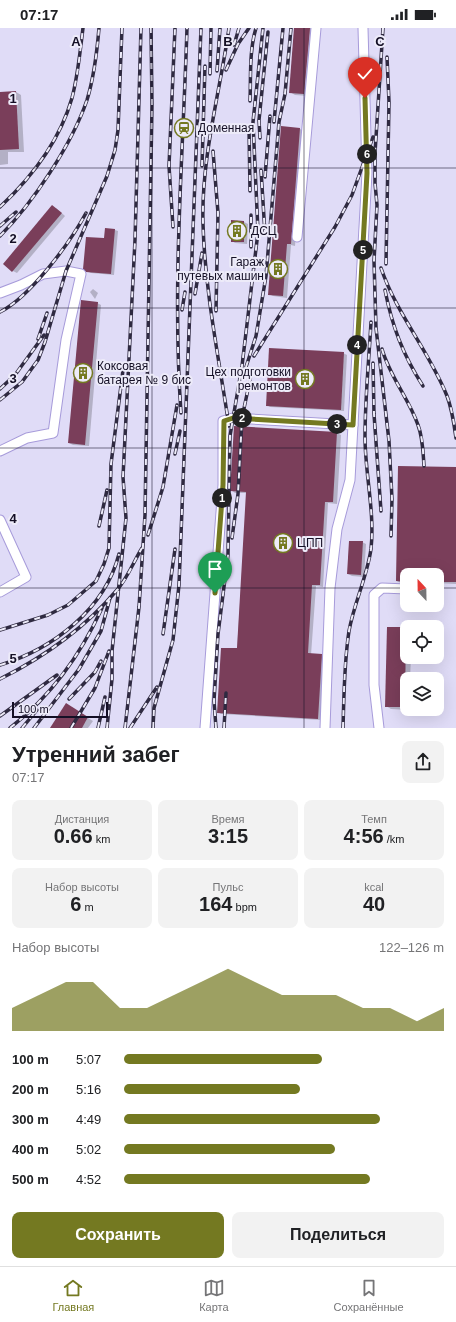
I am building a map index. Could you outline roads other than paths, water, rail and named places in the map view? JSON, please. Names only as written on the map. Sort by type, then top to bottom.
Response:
[{"type":"lane","points":[[297,237],[316,28]]},
{"type":"lane","points":[[326,728],[330,588],[337,529],[350,480],[367,173],[363,28]]},
{"type":"lane","points":[[0,293],[22,285],[43,274],[66,271],[81,274],[66,340],[53,433],[27,438],[0,451]]},
{"type":"lane","points":[[205,728],[223,485],[224,421],[233,418],[353,425]]},
{"type":"lane","points":[[0,520],[26,577],[0,592]]},
{"type":"lane","points":[[379,728],[374,685],[374,595],[382,588],[400,589]]},
{"type":"railway","points":[[0,207],[12,196],[33,171],[52,143],[67,114],[72,98],[79,63],[83,28]]},
{"type":"railway","points":[[0,236],[38,190],[62,154],[72,135],[87,100],[92,82],[99,28]]},
{"type":"railway","points":[[0,400],[22,382],[38,360],[45,342],[66,271],[107,176],[115,150],[118,130],[122,28]]},
{"type":"railway","points":[[107,728],[112,679],[112,651],[126,518],[123,477],[135,240],[141,28]]},
{"type":"railway","points":[[125,728],[139,607],[145,515],[152,105],[151,28]]},
{"type":"railway","points":[[173,227],[169,166],[175,28]]},
{"type":"railway","points":[[181,413],[178,269],[187,28]]},
{"type":"railway","points":[[153,728],[154,708],[173,640],[179,585],[201,28]]},
{"type":"railway","points":[[210,74],[211,28]]},
{"type":"railway","points":[[217,71],[220,28]]},
{"type":"railway","points":[[229,28],[208,150],[203,199],[203,224],[209,300],[229,426]]},
{"type":"railway","points":[[234,45],[239,28]]},
{"type":"railway","points":[[226,70],[238,44],[249,28]]},
{"type":"railway","points":[[250,101],[251,55],[256,28]]},
{"type":"railway","points":[[216,728],[214,701],[218,634],[228,555],[230,436],[242,366],[258,232],[253,122],[263,28]]},
{"type":"railway","points":[[274,122],[283,28]]},
{"type":"railway","points":[[246,367],[256,336],[266,276],[279,122],[285,94],[291,28]]},
{"type":"railway","points":[[383,28],[375,153],[377,205],[374,261],[376,328],[389,441],[392,499],[391,536]]},
{"type":"railway","points":[[260,138],[259,120],[268,32]]},
{"type":"railway","points":[[386,264],[389,102],[387,57]]},
{"type":"railway","points":[[202,166],[205,66]]},
{"type":"railway","points":[[265,177],[270,116]]},
{"type":"railway","points":[[249,127],[250,191]]},
{"type":"railway","points":[[254,356],[335,227],[352,195],[373,137]]},
{"type":"railway","points":[[213,151],[218,213],[216,311]]},
{"type":"railway","points":[[261,170],[265,234]]},
{"type":"railway","points":[[0,226],[16,212]]},
{"type":"railway","points":[[0,312],[12,305],[36,282],[60,254],[86,213]]},
{"type":"railway","points":[[251,215],[251,247]]},
{"type":"railway","points":[[195,294],[202,253]]},
{"type":"railway","points":[[381,268],[396,302],[440,380],[452,411],[456,438]]},
{"type":"railway","points":[[385,290],[391,316],[399,340],[423,386]]},
{"type":"railway","points":[[182,310],[185,292]]},
{"type":"railway","points":[[38,339],[47,313]]},
{"type":"railway","points":[[343,728],[347,643],[354,610],[367,570],[372,535],[371,507],[365,451],[366,393],[371,322]]},
{"type":"railway","points":[[0,389],[15,375],[44,335]]},
{"type":"railway","points":[[382,349],[385,359],[410,406],[420,430],[424,466]]},
{"type":"railway","points":[[373,363],[374,414],[381,511]]},
{"type":"railway","points":[[0,630],[48,615],[68,605],[96,581],[104,564],[109,548],[111,464],[123,370]]},
{"type":"railway","points":[[232,538],[238,494],[242,418],[252,370]]},
{"type":"railway","points":[[148,535],[163,487],[177,405]]},
{"type":"railway","points":[[175,454],[180,431]]},
{"type":"railway","points":[[99,526],[107,490]]},
{"type":"railway","points":[[0,679],[48,651],[78,629],[105,604],[121,586],[142,548]]},
{"type":"railway","points":[[163,634],[175,549]]},
{"type":"railway","points":[[0,665],[39,649],[74,624],[89,609],[102,592],[112,574],[119,554]]},
{"type":"railway","points":[[34,728],[79,669],[101,631],[110,598]]},
{"type":"railway","points":[[10,728],[38,703],[63,674],[84,642],[102,608]]},
{"type":"railway","points":[[71,728],[95,688],[109,651]]},
{"type":"railway","points":[[69,699],[95,672],[101,661]]},
{"type":"railway","points":[[0,716],[57,675]]},
{"type":"railway","points":[[130,728],[157,687]]},
{"type":"railway","points":[[224,728],[226,693]]},
{"type":"railway","points":[[98,728],[105,697]]},
{"type":"railway","points":[[22,728],[37,710]]},
{"type":"place","name":"Доменная","points":[[184,128]]},
{"type":"place","name":"ДСЦ","points":[[237,231]]},
{"type":"place","name":"Гараж путевых машин","points":[[278,269]]},
{"type":"place","name":"Коксовая батарея № 9 бис","points":[[83,373]]},
{"type":"place","name":"Цех подготовки ремонтов","points":[[305,379]]},
{"type":"place","name":"ЦПП","points":[[283,543]]}]
